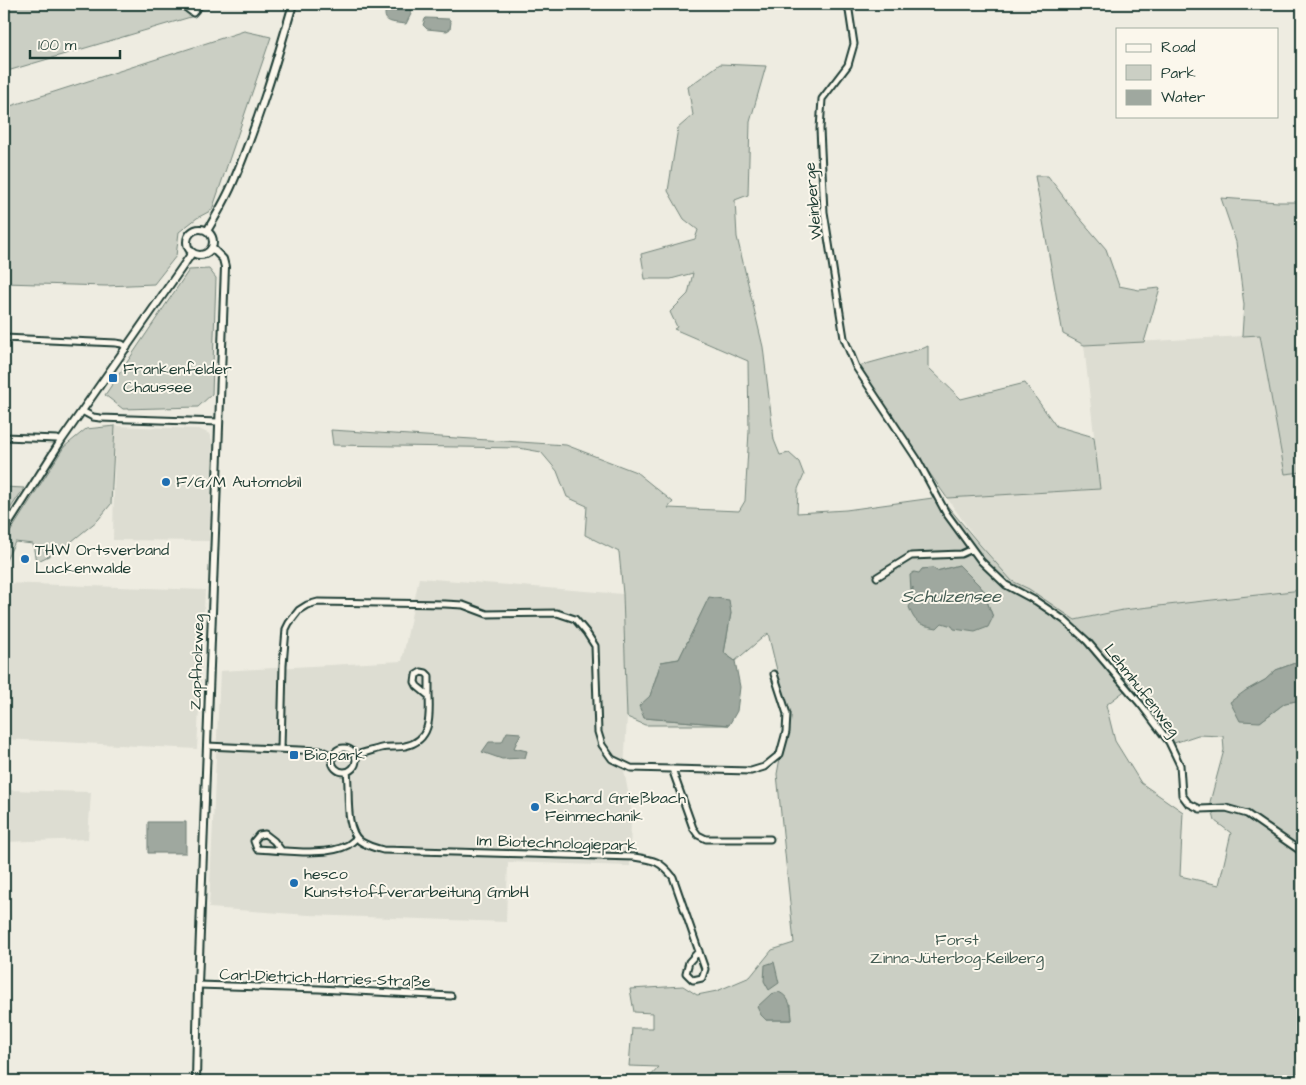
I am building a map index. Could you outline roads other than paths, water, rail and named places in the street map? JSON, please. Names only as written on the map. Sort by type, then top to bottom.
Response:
[{"type":"street","points":[[181,4],[193,13],[201,4]]},
{"type":"street","points":[[207,231],[234,181],[253,131],[293,4]]},
{"type":"street","name":"Weinberge","points":[[848,4],[854,44],[848,65],[822,99],[820,129],[824,212],[844,338],[856,367],[876,396]]},
{"type":"street","points":[[203,229],[212,237],[212,248],[201,256],[192,253],[187,246],[188,237],[194,230],[203,229]]},
{"type":"street","name":"Zapfholzweg","points":[[196,1081],[225,267],[223,259],[212,248]]},
{"type":"street","points":[[4,531],[61,442],[192,253]]},
{"type":"street","points":[[4,338],[116,343],[122,344],[127,348]]},
{"type":"street","name":"Lehmhufenweg","points":[[876,396],[917,459],[946,513],[981,561],[1006,585],[1036,601],[1064,620],[1087,641],[1142,706],[1169,742],[1180,765],[1182,795],[1188,803],[1200,809],[1226,808],[1248,814],[1302,852]]},
{"type":"street","points":[[82,411],[100,418],[219,422]]},
{"type":"street","points":[[4,437],[57,439],[61,442]]},
{"type":"street","points":[[877,577],[911,556],[961,554],[972,549]]},
{"type":"street","points":[[281,749],[285,635],[288,623],[299,610],[307,605],[318,602],[446,604],[463,606],[487,614],[557,613],[575,619],[595,646],[598,732],[602,746],[612,759],[631,768],[751,771],[764,767],[780,754],[786,732],[787,714],[774,674]]},
{"type":"street","points":[[355,755],[382,748],[416,743],[428,726],[430,712],[429,696]]},
{"type":"street","points":[[207,746],[322,751],[333,756]]},
{"type":"street","points":[[338,750],[350,750],[355,755],[355,766],[350,771],[340,772],[334,767],[332,760],[338,750]]},
{"type":"street","points":[[672,769],[693,828],[698,835],[706,838],[770,839]]},
{"type":"street","points":[[281,850],[265,834],[259,835],[254,841],[257,849],[322,852],[342,848],[357,838],[351,828],[347,772]]},
{"type":"street","name":"Im Biotechnologiepark","points":[[357,838],[372,847],[383,850],[634,857],[648,859],[664,866],[673,877],[699,951],[705,969],[702,978],[692,980],[686,972],[689,962],[699,951]]},
{"type":"street","name":"Carl-Dietrich-Harries-Straße","points":[[198,985],[354,990],[451,996]]},
{"type":"water","points":[[387,4],[410,4],[411,14],[406,24],[391,22],[386,18],[385,10]]},
{"type":"water","points":[[426,18],[449,19],[451,22],[450,29],[447,31],[427,29],[423,25]]},
{"type":"water","name":"Schulzensee","points":[[959,565],[986,593],[993,617],[988,627],[975,632],[954,629],[952,626],[942,623],[937,628],[919,623],[909,607],[913,599],[910,575],[914,572],[919,573],[922,569],[933,568],[937,571]]},
{"type":"water","points":[[709,597],[729,600],[731,613],[724,653],[735,661],[740,687],[737,711],[729,725],[644,718],[639,706],[650,696],[661,662],[679,659]]},
{"type":"water","points":[[1295,663],[1302,663],[1302,700],[1285,703],[1260,722],[1240,721],[1230,702],[1265,680],[1276,670]]},
{"type":"water","points":[[507,732],[521,733],[514,748],[527,751],[525,758],[502,759],[482,752],[489,742],[502,742]]},
{"type":"water","points":[[148,822],[186,822],[186,853],[148,853]]},
{"type":"water","points":[[774,962],[779,983],[769,990],[764,981],[765,965]]},
{"type":"water","points":[[779,992],[788,1000],[791,1007],[792,1020],[766,1020],[757,1007],[771,994]]},
{"type":"place","name":"Frankenfelder Chaussee","points":[[113,378]]},
{"type":"place","name":"F/G/M Automobil","points":[[166,482]]},
{"type":"place","name":"THW Ortsverband Luckenwalde","points":[[25,559]]},
{"type":"place","name":"Bio.park","points":[[294,755]]},
{"type":"place","name":"Richard Grießbach Feinmechanik","points":[[535,807]]},
{"type":"place","name":"hesco Kunststoffverarbeitung GmbH","points":[[294,883]]},
{"type":"park label","name":"Forst Zinna-Jüterbog-Keilberg","points":[[957,949]]}]
